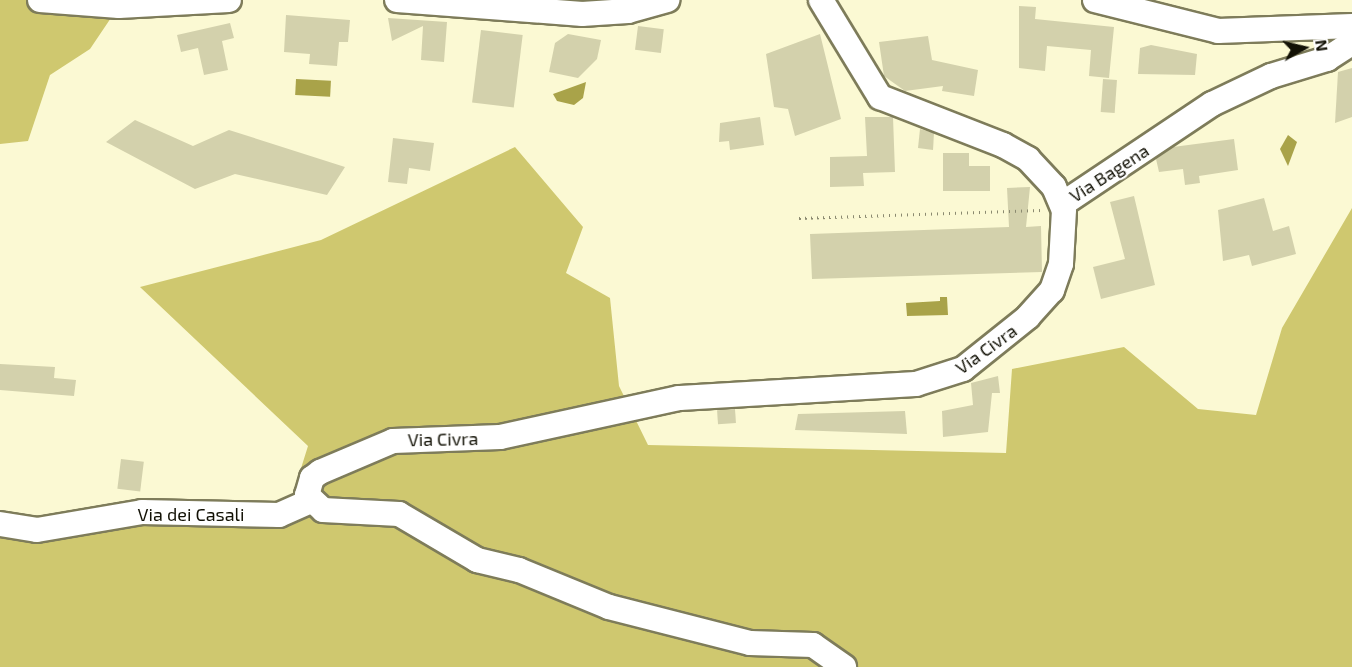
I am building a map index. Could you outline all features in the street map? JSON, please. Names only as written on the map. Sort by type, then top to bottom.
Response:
[{"type":"street","points":[[40,0],[119,6],[230,0]]},
{"type":"street","points":[[397,0],[582,14],[628,11],[667,0]]},
{"type":"street","name":"Via Bagena","points":[[821,0],[880,97],[1028,159],[1064,206],[1212,104],[1332,56],[1352,43]]},
{"type":"street","points":[[1095,0],[1218,31],[1341,27],[1332,56]]},
{"type":"street","name":"Via Civra","points":[[310,501],[312,478],[393,441],[500,437],[679,398],[832,393],[945,377],[995,345],[1052,290],[1061,264],[1064,206]]},
{"type":"street","points":[[310,501],[340,513],[399,514],[477,560],[519,570],[609,607],[750,643],[813,645],[844,667]]},
{"type":"street","name":"Via dei Casali","points":[[0,524],[37,530],[142,512],[279,515],[310,501]]},
{"type":"path","points":[[799,218],[1064,206]]},
{"type":"shaded area","points":[[0,0],[229,0],[119,6],[90,49],[50,75],[28,141],[0,144]]},
{"type":"shaded area","points":[[296,79],[331,81],[330,97],[295,95]]},
{"type":"shaded area","points":[[586,82],[583,98],[574,105],[557,101],[553,94]]},
{"type":"shaded area","points":[[1288,135],[1297,142],[1288,166],[1280,149]]},
{"type":"shaded area","points":[[515,147],[583,227],[566,273],[610,298],[619,386],[648,445],[1006,453],[1012,369],[1124,347],[1198,409],[1256,415],[1282,328],[1352,208],[1352,667],[0,667],[0,530],[287,513],[308,446],[140,287],[321,240]]},
{"type":"shaded area","points":[[940,297],[947,297],[948,315],[907,316],[906,303],[940,301]]},
{"type":"building","points":[[1019,6],[1036,7],[1035,19],[1114,27],[1109,78],[1089,76],[1091,50],[1047,46],[1045,71],[1019,68]]},
{"type":"building","points":[[286,15],[350,20],[348,42],[339,42],[337,66],[309,64],[310,54],[284,52]]},
{"type":"building","points":[[388,18],[447,22],[444,62],[421,60],[423,26],[392,41]]},
{"type":"building","points":[[230,23],[234,38],[222,41],[228,70],[204,75],[198,48],[181,52],[177,35]]},
{"type":"building","points":[[638,26],[664,29],[661,53],[635,50]]},
{"type":"building","points":[[481,30],[523,35],[514,108],[472,102]]},
{"type":"building","points":[[568,34],[601,40],[597,59],[578,78],[549,72],[555,43]]},
{"type":"building","points":[[820,34],[841,119],[795,136],[788,109],[774,107],[766,54]]},
{"type":"building","points":[[928,36],[932,60],[978,70],[974,96],[942,91],[943,86],[905,91],[884,76],[879,42]]},
{"type":"building","points":[[1151,45],[1197,54],[1195,75],[1138,74],[1140,48]]},
{"type":"building","points":[[1352,68],[1352,117],[1335,123],[1338,72]]},
{"type":"building","points":[[1103,79],[1117,80],[1115,113],[1101,112]]},
{"type":"building","points":[[760,117],[764,145],[730,150],[729,141],[719,142],[720,123]]},
{"type":"building","points":[[865,117],[893,117],[895,172],[863,173],[864,186],[830,187],[830,157],[867,156]]},
{"type":"building","points":[[135,120],[193,146],[229,130],[345,167],[327,195],[235,174],[195,189],[106,142]]},
{"type":"building","points":[[920,129],[934,133],[933,150],[918,148]]},
{"type":"building","points":[[393,138],[434,143],[430,171],[409,168],[407,184],[388,182]]},
{"type":"building","points":[[1234,139],[1238,170],[1199,176],[1200,183],[1185,185],[1183,169],[1159,172],[1156,159],[1173,147]]},
{"type":"building","points":[[943,153],[969,153],[969,166],[990,166],[990,191],[943,191]]},
{"type":"building","points":[[1030,187],[1026,227],[1041,226],[1042,272],[812,279],[810,234],[1009,227],[1007,188]]},
{"type":"building","points":[[1134,196],[1155,285],[1101,299],[1093,267],[1125,259],[1110,202]]},
{"type":"building","points":[[1264,198],[1273,231],[1289,226],[1296,254],[1252,266],[1249,255],[1223,261],[1218,210]]},
{"type":"building","points":[[0,364],[55,367],[54,378],[76,380],[74,396],[0,390]]},
{"type":"building","points":[[998,376],[1000,393],[992,393],[988,432],[943,437],[942,411],[973,405],[971,383]]},
{"type":"building","points":[[735,409],[736,423],[718,424],[717,410]]},
{"type":"building","points":[[905,411],[907,434],[795,430],[798,414]]},
{"type":"building","points":[[121,459],[144,462],[140,492],[117,489]]}]
